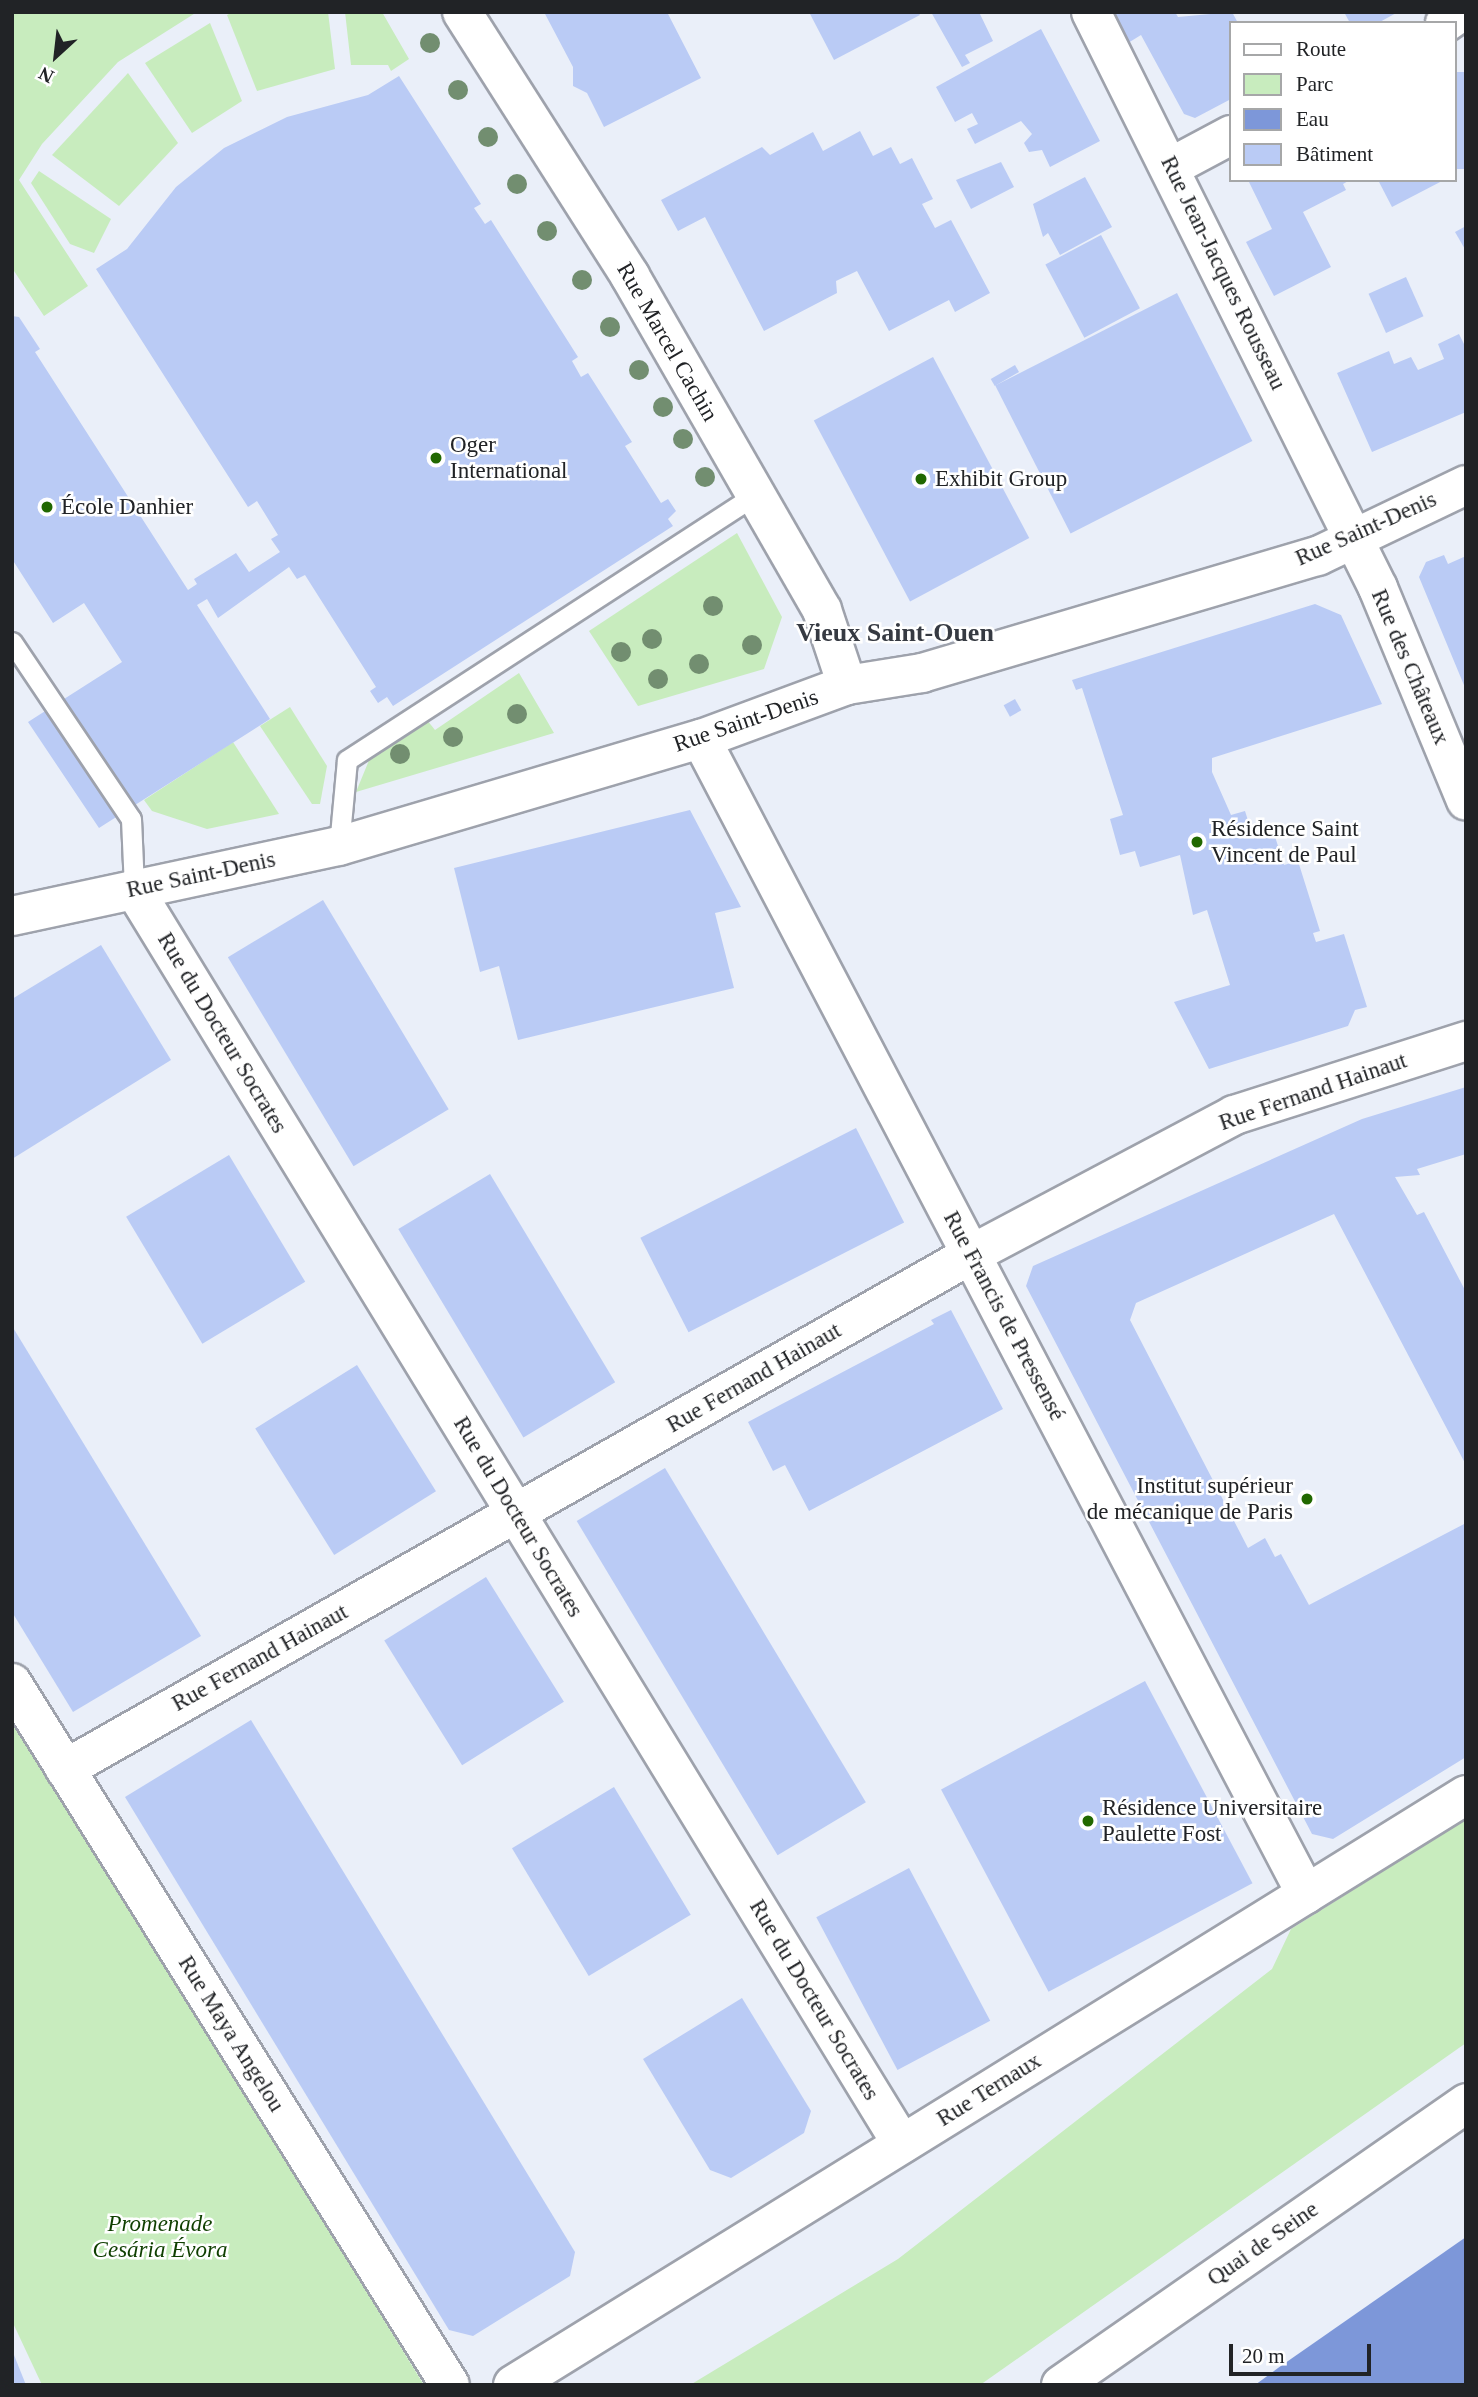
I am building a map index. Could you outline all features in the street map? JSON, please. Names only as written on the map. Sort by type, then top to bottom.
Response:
[{"type":"street","name":"Rue Marcel Cachin","points":[[462,12],[630,276],[756,494],[822,610],[847,685]]},
{"type":"street","name":"Rue Jean-Jacques Rousseau","points":[[1091,12],[1171,167],[1352,536]]},
{"type":"street","points":[[1171,167],[1230,136]]},
{"type":"street","name":"Rue Saint-Denis","points":[[12,916],[339,846],[701,739],[847,685],[922,673],[1318,555],[1352,536],[1466,485]]},
{"type":"street","name":"Rue des Châteaux","points":[[1352,536],[1466,800]]},
{"type":"street","name":"Rue Francis de Pressensé","points":[[701,739],[1306,1894]]},
{"type":"street","name":"Rue du Docteur Socrates","points":[[134,889],[902,2144]]},
{"type":"street","name":"Rue Fernand Hainaut","points":[[65,1769],[972,1254],[1234,1115],[1466,1041]]},
{"type":"street","name":"Rue Maya Angelou","points":[[12,1683],[450,2385]]},
{"type":"street","name":"Rue Ternaux","points":[[513,2385],[1466,1795]]},
{"type":"street","name":"Quai de Seine","points":[[1061,2385],[1466,2103]]},
{"type":"lane","points":[[339,846],[347,760],[756,494]]},
{"type":"lane","points":[[12,642],[131,819],[134,889]]},
{"type":"green space","points":[[12,12],[197,12],[118,62],[42,144],[19,180],[88,286],[44,316],[12,268]]},
{"type":"green space","points":[[233,12],[328,12],[335,69],[257,91],[227,15]]},
{"type":"green space","points":[[345,12],[382,12],[409,59],[391,71],[388,65],[351,65]]},
{"type":"green space","points":[[210,23],[242,101],[192,133],[145,63]]},
{"type":"green space","points":[[128,73],[178,143],[119,206],[52,155]]},
{"type":"green space","points":[[39,171],[111,219],[94,253],[70,244],[31,183]]},
{"type":"green space","points":[[737,533],[782,617],[764,669],[638,706],[589,631]]},
{"type":"green space","points":[[519,673],[554,733],[356,792],[372,753],[427,720],[435,730]]},
{"type":"green space","points":[[290,707],[327,766],[320,804],[312,804],[260,726]]},
{"type":"green space","points":[[233,742],[279,814],[207,829],[152,811],[144,800]]},
{"type":"green space","name":"Promenade Cesária Évora","points":[[12,1717],[424,2385],[42,2385],[12,2321]]},
{"type":"green space","points":[[1466,1819],[1466,2043],[980,2385],[690,2385],[898,2259],[1272,1969],[1291,1929]]},
{"type":"water","points":[[1466,2237],[1466,2385],[1255,2385],[1278,2368]]},
{"type":"building","points":[[544,12],[667,12],[701,78],[604,127],[587,93],[573,86],[573,67]]},
{"type":"building","points":[[809,12],[918,12],[920,15],[834,60]]},
{"type":"building","points":[[931,12],[979,12],[993,41],[965,55],[970,63],[962,67]]},
{"type":"building","points":[[1112,12],[1175,12],[1178,17],[1232,12],[1237,21],[1230,21],[1230,100],[1195,118],[1184,114],[1141,35],[1128,43]]},
{"type":"building","points":[[1344,12],[1398,12],[1382,21],[1349,21]]},
{"type":"building","points":[[1041,29],[1100,141],[1050,167],[1042,150],[1029,152],[1024,143],[1032,134],[1021,121],[975,144],[967,129],[978,124],[972,113],[955,122],[936,87]]},
{"type":"building","points":[[1457,72],[1466,72],[1466,169],[1457,169]]},
{"type":"building","points":[[399,76],[481,204],[474,208],[485,224],[491,220],[578,357],[572,361],[581,377],[588,373],[632,442],[625,446],[661,503],[668,499],[676,511],[668,519],[673,526],[393,706],[387,697],[378,703],[370,691],[376,687],[305,575],[297,579],[289,567],[218,618],[207,599],[197,605],[270,719],[99,828],[28,722],[122,662],[84,603],[53,623],[12,559],[12,316],[19,317],[40,349],[35,352],[188,590],[197,584],[194,579],[236,553],[249,572],[280,552],[271,539],[278,535],[257,501],[248,507],[96,269],[127,249],[176,187],[224,148],[287,117],[368,95]]},
{"type":"building","points":[[860,131],[873,156],[891,147],[900,164],[912,158],[933,199],[922,204],[935,228],[951,220],[990,293],[955,312],[949,300],[889,331],[857,271],[836,281],[837,293],[764,331],[705,217],[678,231],[661,200],[762,147],[770,155],[813,132],[823,151]]},
{"type":"building","points":[[1001,162],[1014,187],[971,209],[956,180]]},
{"type":"building","points":[[1085,177],[1112,227],[1060,255],[1048,233],[1043,237],[1033,204]]},
{"type":"building","points":[[1249,182],[1346,182],[1343,184],[1346,190],[1303,212],[1331,267],[1274,296],[1246,242],[1272,229]]},
{"type":"building","points":[[1379,182],[1440,182],[1392,207]]},
{"type":"building","points":[[1466,226],[1466,251],[1455,232]]},
{"type":"building","points":[[1101,235],[1140,308],[1084,338],[1045,265]]},
{"type":"building","points":[[1406,277],[1423,316],[1386,333],[1369,294]]},
{"type":"building","points":[[1177,293],[1252,441],[1071,534],[995,386]]},
{"type":"building","points":[[1459,334],[1466,348],[1466,412],[1372,452],[1337,373],[1389,351],[1394,364],[1411,357],[1418,370],[1444,359],[1438,344]]},
{"type":"building","name":"Exhibit Group","points":[[933,357],[1029,538],[910,601],[814,420]]},
{"type":"building","points":[[1015,365],[1019,372],[995,386],[991,379]]},
{"type":"building","points":[[1444,555],[1448,564],[1466,556],[1466,690],[1419,577],[1426,562]]},
{"type":"building","name":"Résidence Saint Vincent de Paul","points":[[1315,604],[1341,615],[1382,704],[1212,758],[1212,772],[1231,815],[1245,811],[1252,833],[1272,827],[1284,865],[1298,861],[1320,931],[1313,933],[1316,942],[1344,934],[1367,1007],[1355,1010],[1348,1026],[1209,1069],[1174,1002],[1230,985],[1207,910],[1193,915],[1180,855],[1140,867],[1135,851],[1120,855],[1110,819],[1123,815],[1082,688],[1076,690],[1072,680]]},
{"type":"building","points":[[1015,699],[1021,710],[1010,717],[1004,705]]},
{"type":"building","points":[[690,810],[741,907],[715,913],[734,988],[518,1040],[499,966],[480,972],[454,868]]},
{"type":"building","points":[[323,900],[449,1109],[354,1166],[228,957]]},
{"type":"building","points":[[101,945],[171,1060],[12,1159],[12,999]]},
{"type":"building","points":[[1466,1087],[1466,1154],[1417,1169],[1420,1175],[1395,1177],[1417,1215],[1424,1212],[1466,1292],[1466,1465],[1334,1214],[1136,1303],[1130,1320],[1248,1548],[1265,1538],[1275,1557],[1281,1554],[1309,1605],[1466,1523],[1466,1757],[1333,1839],[1312,1834],[1026,1286],[1033,1266],[1362,1119]]},
{"type":"building","points":[[856,1128],[904,1222],[688,1332],[640,1238]]},
{"type":"building","points":[[229,1155],[305,1282],[202,1344],[126,1217]]},
{"type":"building","points":[[490,1174],[615,1382],[523,1437],[398,1229]]},
{"type":"building","points":[[951,1310],[1003,1409],[809,1511],[785,1465],[773,1471],[748,1422],[934,1324],[931,1320]]},
{"type":"building","points":[[12,1326],[201,1636],[73,1712],[12,1612]]},
{"type":"building","points":[[357,1365],[436,1491],[334,1555],[255,1429]]},
{"type":"building","points":[[665,1468],[866,1802],[778,1855],[577,1521]]},
{"type":"building","points":[[486,1577],[564,1702],[462,1765],[384,1641]]},
{"type":"building","name":"Résidence Universitaire Paulette Fost","points":[[1145,1681],[1253,1883],[1049,1992],[941,1789]]},
{"type":"building","points":[[251,1720],[575,2252],[570,2276],[473,2336],[449,2330],[125,1797]]},
{"type":"building","points":[[614,1787],[691,1915],[589,1976],[512,1848]]},
{"type":"building","points":[[909,1868],[990,2021],[898,2070],[816,1917]]},
{"type":"building","points":[[742,1998],[811,2111],[804,2133],[731,2178],[710,2170],[643,2059]]},
{"type":"building","points":[[12,2350],[26,2385],[12,2385]]},
{"type":"place","name":"Oger International","points":[[436,458]]},
{"type":"place","name":"Exhibit Group","points":[[921,479]]},
{"type":"place","name":"École Danhier","points":[[47,507]]},
{"type":"place","name":"Résidence Saint Vincent de Paul","points":[[1197,842]]},
{"type":"place","name":"Institut supérieur de mécanique de Paris","points":[[1307,1499]]},
{"type":"place","name":"Résidence Universitaire Paulette Fost","points":[[1088,1821]]},
{"type":"district","name":"Vieux Saint-Ouen","points":[[895,633]]}]
